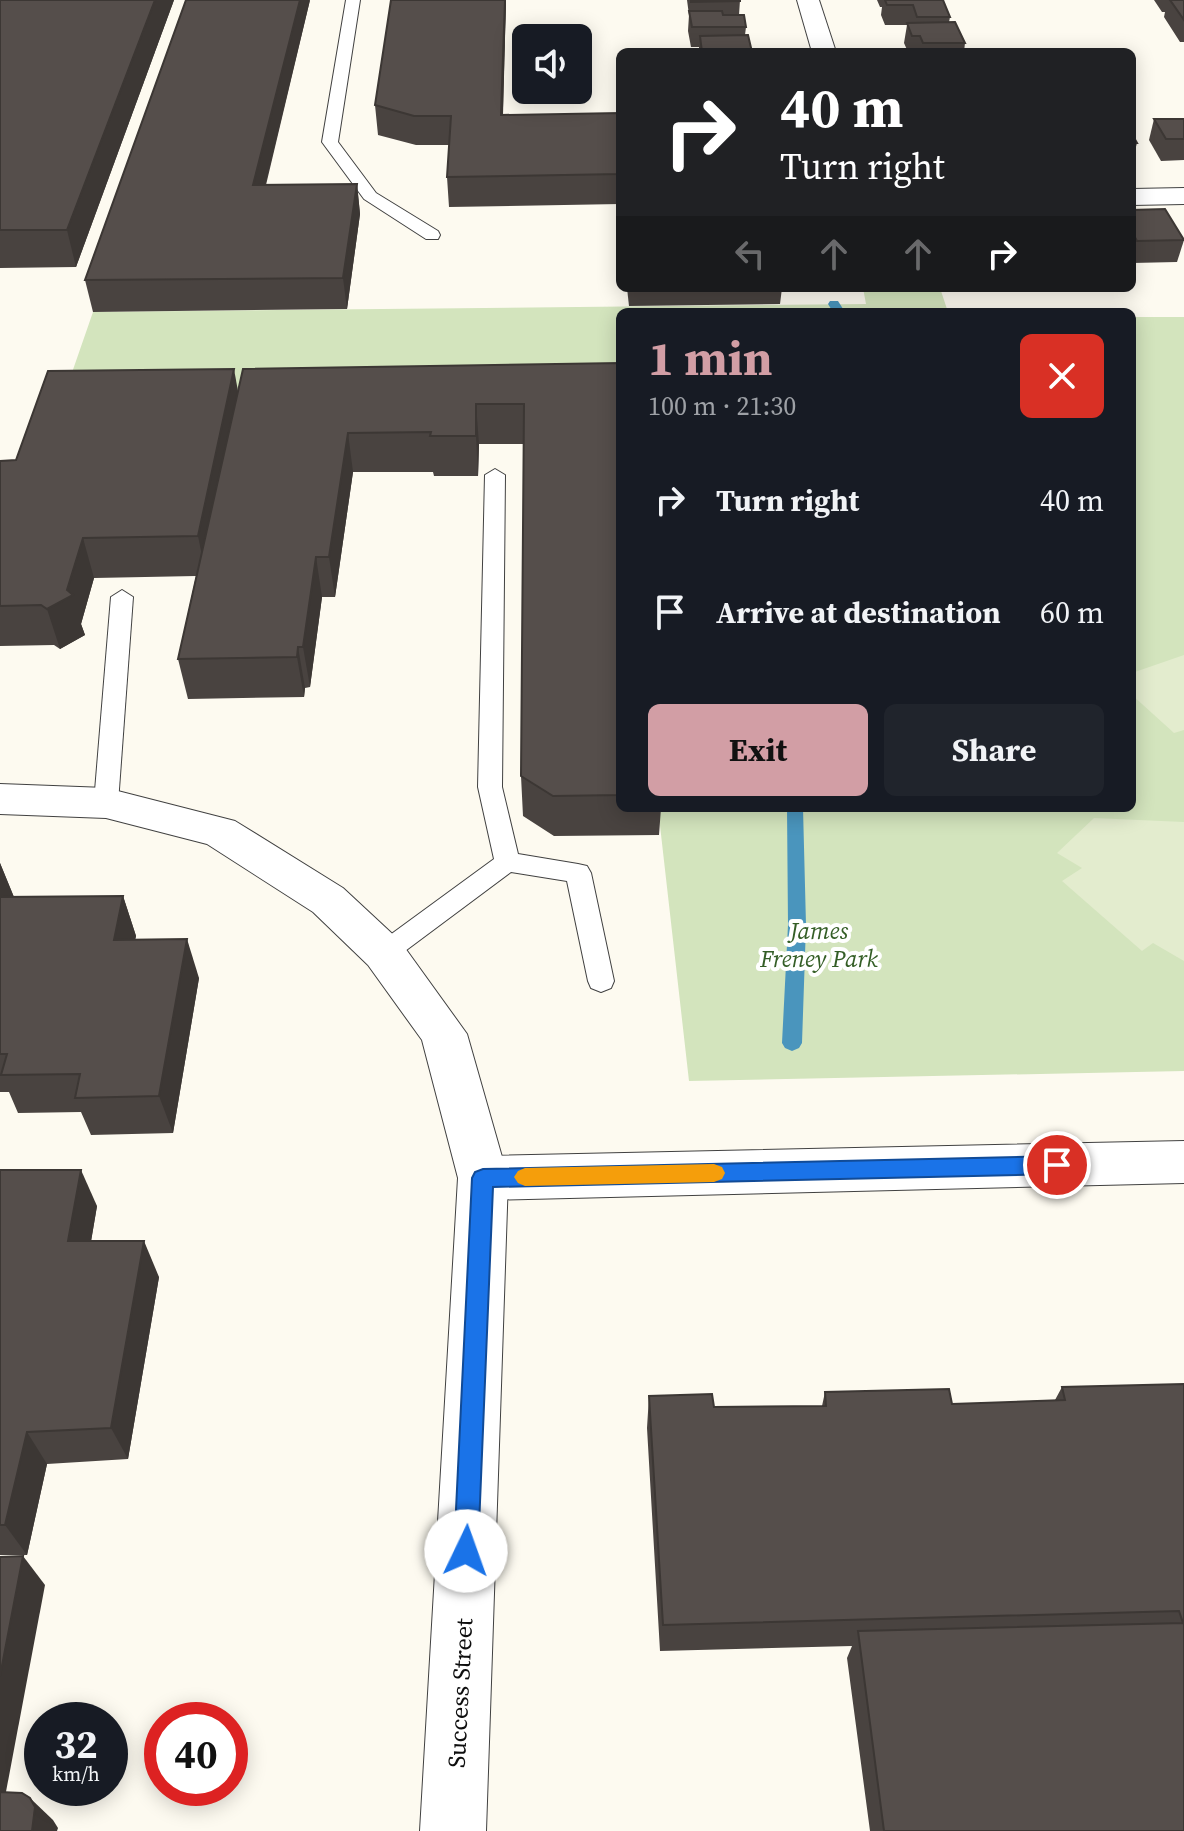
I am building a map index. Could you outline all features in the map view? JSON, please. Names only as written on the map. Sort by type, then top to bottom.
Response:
[{"type":"street","points":[[808,0],[823,48]]},
{"type":"street","points":[[1136,197],[1184,196]]},
{"type":"street","name":"Success Street","points":[[0,799],[106,803],[220,832],[328,900],[384,953],[444,1034],[483,1178],[453,1831]]},
{"type":"street","points":[[483,1178],[1184,1162]]},
{"type":"lane","points":[[353,0],[330,142],[370,196],[432,235]]},
{"type":"lane","points":[[495,475],[490,787],[507,862]]},
{"type":"lane","points":[[106,803],[122,597]]},
{"type":"lane","points":[[384,953],[507,862],[578,873],[601,981]]},
{"type":"green space","points":[[864,292],[941,292],[947,308],[616,308],[616,402],[59,410],[93,312],[866,304]]},
{"type":"green space","name":"James Freney Park","points":[[1136,317],[1184,317],[1184,1071],[689,1081],[658,812],[1136,812]]},
{"type":"green space","points":[[1184,655],[1184,730],[1174,733],[1136,699],[1136,672]]},
{"type":"green space","points":[[1094,818],[1184,822],[1184,961],[1153,943],[1142,951],[1062,881],[1082,868],[1057,853]]},
{"type":"building","points":[[0,0],[155,0],[67,230],[0,230]]},
{"type":"building","points":[[186,0],[300,0],[253,185],[357,184],[343,278],[85,280]]},
{"type":"building","points":[[391,0],[505,0],[501,115],[616,113],[616,174],[447,177],[451,116],[414,116],[375,105]]},
{"type":"building","points":[[740,0],[740,1],[691,2]]},
{"type":"building","points":[[885,0],[943,0],[950,17],[917,17],[913,5],[887,5]]},
{"type":"building","points":[[1170,0],[1184,0],[1184,20]]},
{"type":"building","points":[[689,11],[744,15],[746,27],[692,27]]},
{"type":"building","points":[[955,22],[965,43],[923,43],[920,36],[912,36],[907,23]]},
{"type":"building","points":[[748,35],[751,48],[702,48],[700,36]]},
{"type":"building","points":[[1154,119],[1184,119],[1184,139],[1166,139]]},
{"type":"building","points":[[1165,209],[1184,240],[1137,241],[1136,210]]},
{"type":"building","points":[[616,363],[616,795],[553,796],[521,776],[524,404],[476,404],[476,436],[430,436],[431,432],[348,433],[329,557],[316,557],[303,647],[298,647],[297,657],[178,659],[243,369]]},
{"type":"building","points":[[234,369],[198,536],[83,538],[67,590],[73,595],[47,609],[41,605],[0,606],[0,461],[16,460],[48,371]]},
{"type":"building","points":[[123,896],[114,940],[187,939],[159,1096],[75,1098],[80,1074],[1,1075],[7,1054],[0,1054],[0,897]]},
{"type":"building","points":[[0,1170],[81,1170],[68,1241],[144,1241],[111,1428],[27,1432],[5,1525],[0,1525]]},
{"type":"building","points":[[1184,1384],[1184,1831],[884,1831],[858,1631],[1183,1623],[1179,1611],[663,1625],[649,1396],[712,1394],[714,1407],[826,1406],[825,1392],[949,1389],[952,1404],[1065,1400],[1062,1387]]},
{"type":"building","points":[[23,1556],[0,1676],[0,1557]]},
{"type":"building","points":[[0,1792],[22,1793],[24,1806],[35,1807],[32,1831],[0,1831]]},
{"type":"waterway","points":[[834,304],[836,308]]},
{"type":"waterway","points":[[792,1043],[797,925],[795,812]]},
{"type":"slow traffic","points":[[525,1177],[714,1173]]},
{"type":"route","points":[[466,1551],[483,1178],[1057,1165]]}]
